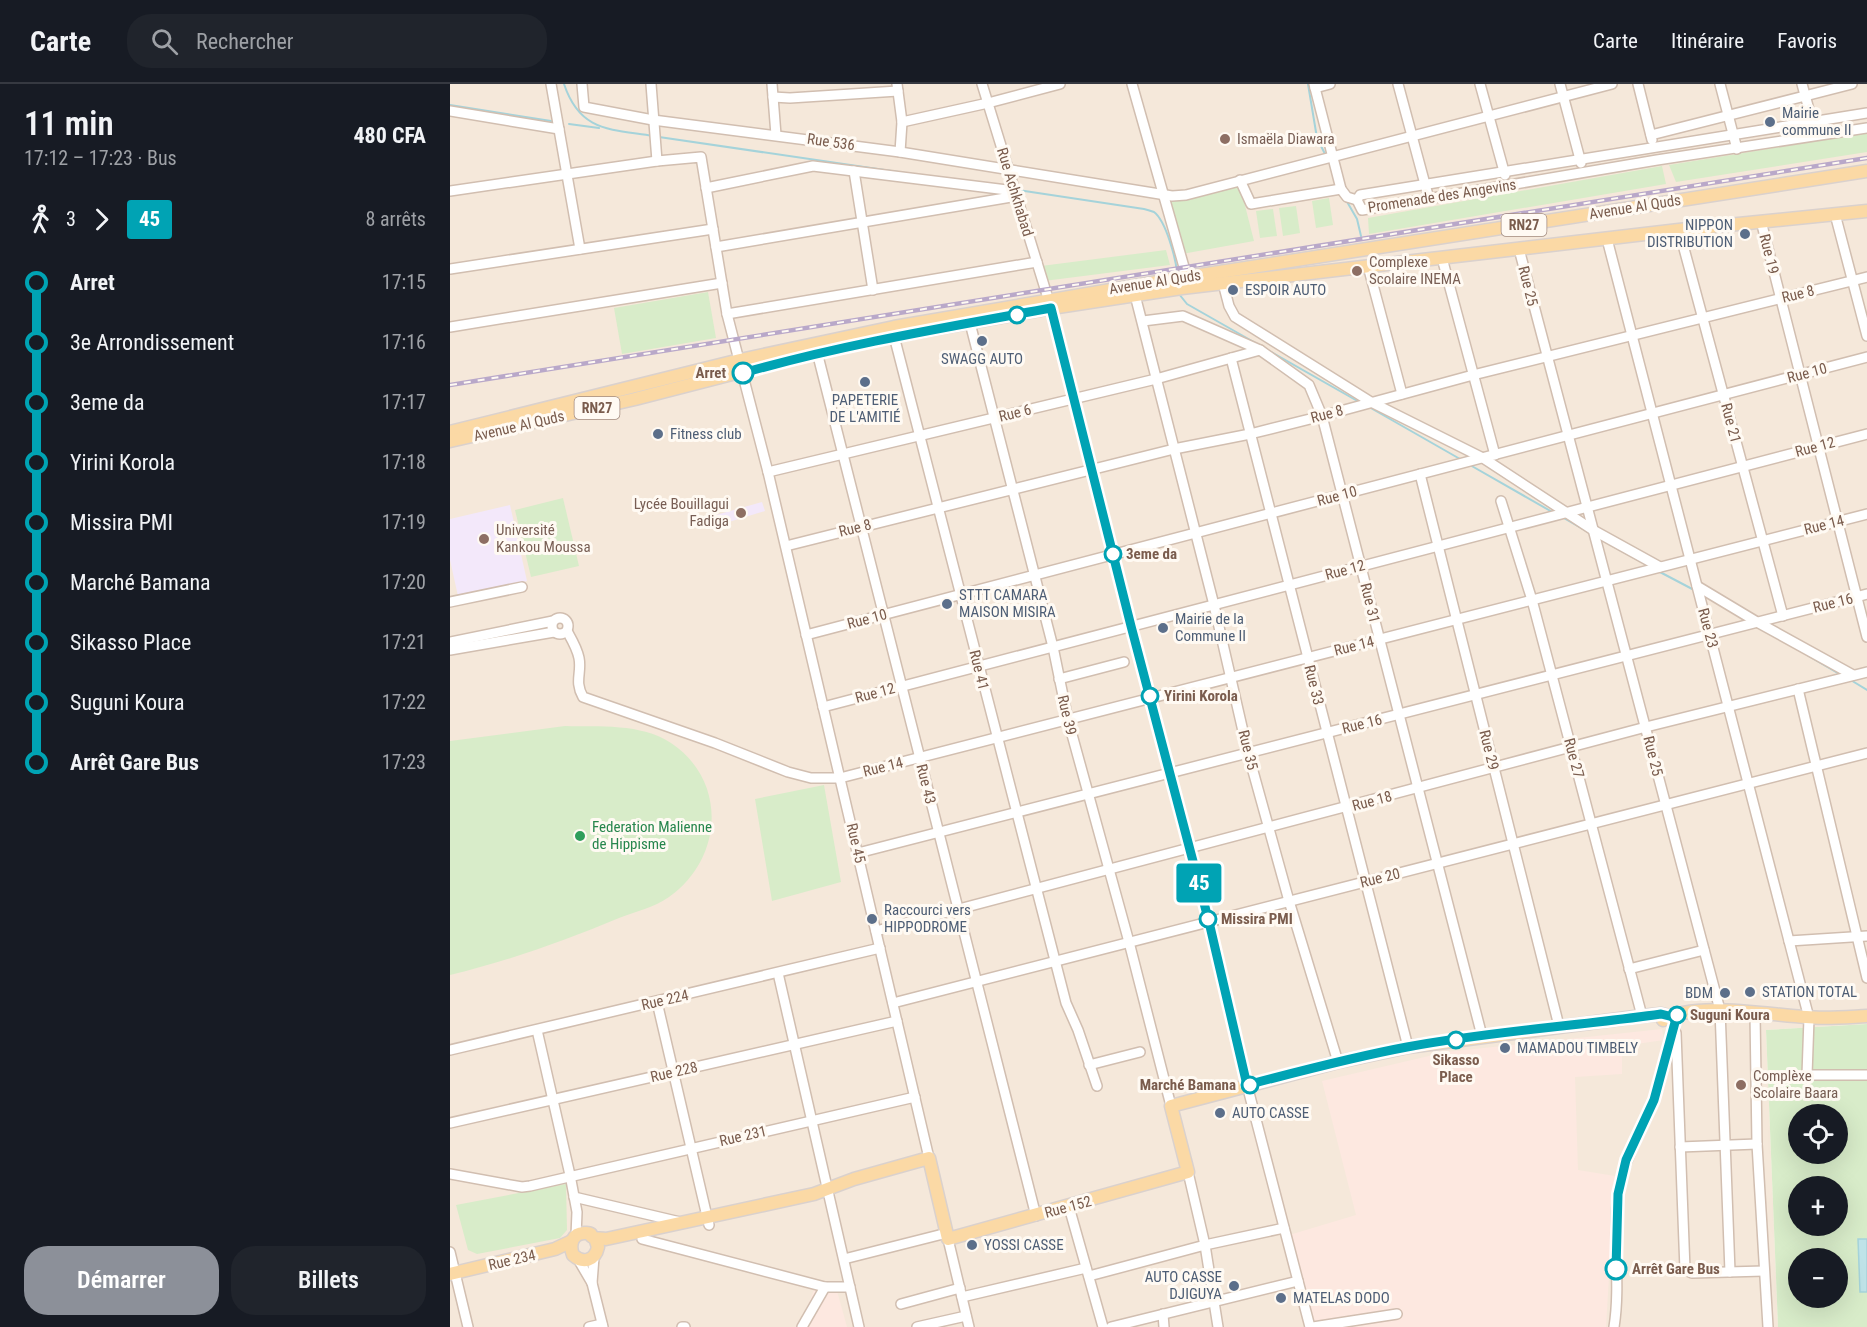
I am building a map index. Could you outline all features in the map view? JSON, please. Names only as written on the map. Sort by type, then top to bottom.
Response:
[{"type":"main road","name":"Avenue Al Quds","points":[[450,441],[894,327],[1050,304],[1867,171]]},
{"type":"main road","name":"Avenue Al Quds","points":[[450,432],[741,367],[970,323],[1050,304],[1135,295],[1178,282],[1223,283],[1679,230],[1867,211]]},
{"type":"main road","points":[[1248,1088],[1410,1053],[1673,1019],[1719,1010],[1809,1018],[1867,1016]]},
{"type":"main road","points":[[1188,1173],[1171,1109],[1338,1062],[1408,1047],[1642,1016],[1661,1014],[1673,1019]]},
{"type":"main road","points":[[708,1221],[683,1223],[614,1238],[594,1245],[585,1261],[576,1257],[571,1248],[574,1239],[581,1234],[594,1245],[642,1239],[829,1193],[854,1179],[930,1162]]},
{"type":"main road","name":"Rue 45","points":[[930,1162],[948,1236]]},
{"type":"main road","name":"Rue 152","points":[[948,1236],[1036,1216],[1188,1173]]},
{"type":"main road","name":"Rue 234","points":[[453,1277],[555,1250],[574,1239]]},
{"type":"main road","name":"Rue 234","points":[[453,1277],[576,1257]]},
{"type":"street","points":[[551,84],[580,249]]},
{"type":"street","name":"Rue 536","points":[[582,84],[584,107],[654,124],[776,135],[900,152],[1161,194],[1186,195],[1332,158]]},
{"type":"street","points":[[450,191],[657,161],[651,84]]},
{"type":"street","points":[[772,84],[776,135]]},
{"type":"street","name":"Rue Achkhabad","points":[[982,84],[1050,304],[1209,922],[1248,1088],[1312,1327]]},
{"type":"street","points":[[902,122],[1060,84]]},
{"type":"street","points":[[1132,84],[1161,194],[1184,267],[1178,282]]},
{"type":"street","points":[[1330,84],[1314,86],[1341,189],[1347,197],[1357,200]]},
{"type":"street","points":[[1398,84],[1428,199]]},
{"type":"street","points":[[1480,84],[1508,186]]},
{"type":"street","points":[[1560,84],[1584,174]]},
{"type":"street","points":[[1332,158],[1612,84]]},
{"type":"street","points":[[1638,84],[1657,160]]},
{"type":"street","points":[[1720,84],[1737,149]]},
{"type":"street","points":[[1802,84],[1816,136]]},
{"type":"street","points":[[1651,135],[1852,84]]},
{"type":"street","points":[[773,97],[790,98],[897,87],[902,122],[900,152]]},
{"type":"street","points":[[450,111],[559,129]]},
{"type":"street","name":"Promenade des Angevins","points":[[1867,113],[1360,195],[1357,200],[1362,210],[1657,160],[1867,128]]},
{"type":"street","name":"Rue 45","points":[[657,161],[701,157],[727,314],[786,546],[930,1162]]},
{"type":"street","points":[[706,188],[813,165],[1016,194]]},
{"type":"street","points":[[854,171],[873,290]]},
{"type":"street","points":[[1240,180],[1251,204],[1341,189]]},
{"type":"street","points":[[716,247],[1016,194]]},
{"type":"street","points":[[1835,214],[1867,336]]},
{"type":"street","name":"Rue 19","points":[[1761,221],[1867,637]]},
{"type":"street","points":[[450,269],[713,229]]},
{"type":"street","name":"Rue 21","points":[[1679,230],[1783,616]]},
{"type":"street","name":"Rue 23","points":[[1607,239],[1809,1018],[1807,1075],[1867,1075]]},
{"type":"street","name":"Rue 25","points":[[1519,249],[1719,1010],[1730,1272]]},
{"type":"street","points":[[1442,258],[1495,455]]},
{"type":"street","points":[[727,314],[1037,262]]},
{"type":"street","points":[[1368,266],[1402,394]]},
{"type":"street","name":"Rue 8","points":[[786,546],[1174,449],[1250,434],[1546,356],[1867,277]]},
{"type":"street","points":[[450,327],[722,283]]},
{"type":"street","points":[[1223,283],[1229,306],[1235,317],[1371,402],[1483,458],[1565,513],[1660,567]]},
{"type":"street","name":"Rue 35","points":[[1135,295],[1214,605],[1248,753],[1289,901],[1338,1062]]},
{"type":"street","name":"Rue 31","points":[[1143,321],[1183,316],[1260,350],[1309,385],[1322,416],[1482,1036]]},
{"type":"street","name":"Rue 39","points":[[970,323],[1053,647],[1068,720],[1129,942],[1171,1109]]},
{"type":"street","name":"Rue 41","points":[[894,336],[1054,962],[1066,1003],[1097,1086]]},
{"type":"street","name":"Rue 6","points":[[768,472],[1156,379],[1260,350]]},
{"type":"street","name":"Rue 43","points":[[817,352],[1036,1216]]},
{"type":"street","name":"Rue 10","points":[[806,635],[1867,357]]},
{"type":"street","name":"Rue 33","points":[[1231,358],[1408,1047]]},
{"type":"street","name":"Rue 12","points":[[823,707],[1867,434]]},
{"type":"street","name":"Rue 29","points":[[1420,474],[1559,1026]]},
{"type":"street","name":"Rue 27","points":[[1501,501],[1532,600],[1642,1016]]},
{"type":"street","name":"Rue 14","points":[[567,631],[576,646],[580,661],[578,688],[583,697],[715,742],[788,772],[811,778],[840,778],[1867,514]]},
{"type":"street","points":[[1697,586],[1853,675]]},
{"type":"street","points":[[450,602],[522,587]]},
{"type":"street","name":"Rue 16","points":[[858,853],[1867,594]]},
{"type":"street","points":[[450,642],[560,618],[568,624],[567,631],[560,634],[554,632],[450,650]]},
{"type":"street","points":[[553,621],[554,632]]},
{"type":"street","points":[[1059,679],[1124,662]]},
{"type":"street","name":"Rue 18","points":[[876,931],[1867,672]]},
{"type":"street","points":[[1798,689],[1862,937],[1867,978]]},
{"type":"street","name":"Rue 20","points":[[893,1003],[1867,753]]},
{"type":"street","points":[[1789,941],[1862,937]]},
{"type":"street","name":"Rue 224","points":[[450,1050],[880,948]]},
{"type":"street","points":[[1629,969],[1704,950]]},
{"type":"street","points":[[778,973],[859,1327]]},
{"type":"street","points":[[657,1002],[708,1221]]},
{"type":"street","points":[[1755,1014],[1757,1144],[1767,1327]]},
{"type":"street","points":[[1673,1019],[1676,1033],[1685,1270],[1692,1273],[1764,1271]]},
{"type":"street","points":[[1614,1327],[1617,1304],[1618,1194],[1626,1160],[1654,1100],[1673,1019]]},
{"type":"street","name":"Rue 228","points":[[450,1123],[897,1022]]},
{"type":"street","points":[[537,1030],[577,1212],[594,1245],[592,1283],[602,1325],[589,1327]]},
{"type":"street","points":[[1089,1065],[1140,1052]]},
{"type":"street","name":"Rue 231","points":[[450,1174],[522,1186],[915,1097]]},
{"type":"street","points":[[1680,1147],[1757,1144]]},
{"type":"street","points":[[1188,1173],[1205,1245],[1218,1327]]},
{"type":"street","points":[[574,1197],[683,1223]]},
{"type":"street","points":[[1070,1207],[1102,1327]]},
{"type":"street","points":[[574,1239],[577,1212]]},
{"type":"street","points":[[901,1304],[1088,1272],[1284,1228]]},
{"type":"street","points":[[844,1259],[948,1236]]},
{"type":"street","name":"Rue 45","points":[[948,1236],[969,1327]]},
{"type":"street","points":[[642,1239],[825,1287],[850,1287]]},
{"type":"street","points":[[450,1252],[453,1277],[468,1327]]},
{"type":"street","points":[[576,1257],[592,1283]]},
{"type":"street","points":[[1111,1327],[1298,1281]]},
{"type":"street","points":[[802,1327],[825,1287]]},
{"type":"street","points":[[1163,1314],[1164,1327]]},
{"type":"street","points":[[1312,1327],[1397,1314]]},
{"type":"street","points":[[917,1327],[966,1316]]},
{"type":"shaded area","points":[[450,84],[1867,84],[1867,1024],[1766,1030],[1778,1327],[450,1327]]},
{"type":"shaded area","name":"Lycée Bouillagui Fadiga","points":[[762,502],[765,511],[719,525],[716,515]]},
{"type":"shaded area","name":"Université Kankou Moussa","points":[[510,505],[527,581],[458,596],[450,560],[450,519]]},
{"type":"shaded area","points":[[1662,1029],[1664,1040],[1622,1046],[1622,1074],[1575,1077],[1578,1170],[1615,1176],[1606,1327],[1307,1327],[1286,1236],[1356,1215],[1322,1081],[1446,1052]]},
{"type":"shaded area","points":[[836,1287],[847,1327],[799,1327],[814,1290]]},
{"type":"green space","points":[[1867,133],[1867,152],[1676,182],[1669,165]]},
{"type":"green space","points":[[1662,166],[1666,184],[1369,234],[1368,218]]},
{"type":"green space","points":[[1240,186],[1254,241],[1182,254],[1167,203]]},
{"type":"green space","points":[[1329,198],[1333,225],[1316,228],[1312,201]]},
{"type":"green space","points":[[1296,206],[1300,233],[1283,236],[1279,208]]},
{"type":"green space","points":[[1273,209],[1277,236],[1260,238],[1256,211]]},
{"type":"green space","points":[[1166,250],[1170,265],[1044,281],[1041,266]]},
{"type":"green space","points":[[708,292],[716,338],[622,354],[614,308]]},
{"type":"green space","points":[[563,498],[579,566],[531,577],[515,510]]},
{"type":"green space","name":"Federation Malienne de Hippisme","points":[[565,726],[620,727],[647,732],[671,743],[689,759],[702,778],[710,798],[712,820],[708,842],[700,862],[687,881],[658,904],[536,950],[450,975],[450,741]]},
{"type":"green space","points":[[824,785],[841,882],[772,901],[755,799]]},
{"type":"green space","points":[[1867,1024],[1867,1327],[1778,1327],[1766,1030]]},
{"type":"green space","points":[[566,1184],[567,1230],[560,1238],[477,1254],[468,1250],[456,1205]]},
{"type":"water","points":[[1858,1239],[1867,1239],[1867,1292],[1860,1292]]},
{"type":"waterway","points":[[564,84],[571,100],[588,120],[610,129],[653,136]]},
{"type":"waterway","points":[[1308,84],[1317,138],[1326,156]]},
{"type":"waterway","points":[[450,105],[551,121]]},
{"type":"waterway","points":[[569,124],[599,128]]},
{"type":"waterway","points":[[659,137],[905,173]]},
{"type":"waterway","points":[[1018,190],[1154,212],[1163,223],[1175,259],[1177,273]]},
{"type":"waterway","points":[[1346,200],[1357,219],[1361,236]]},
{"type":"waterway","points":[[1179,294],[1187,304],[1259,345]]},
{"type":"waterway","points":[[1264,348],[1361,403]]},
{"type":"waterway","points":[[1369,407],[1460,459]]},
{"type":"waterway","points":[[1470,465],[1554,513]]},
{"type":"waterway","points":[[1562,517],[1588,532]]},
{"type":"waterway","points":[[1609,544],[1651,567]]},
{"type":"waterway","points":[[1658,571],[1696,591]]},
{"type":"waterway","points":[[1807,655],[1841,675]]},
{"type":"waterway","points":[[1849,679],[1867,690]]},
{"type":"railway","points":[[450,385],[1867,158]]},
{"type":"bus line","name":"45","points":[[743,373],[817,352],[1051,308],[1209,922],[1247,1085],[1408,1047],[1559,1026],[1661,1014],[1677,1015],[1654,1100],[1626,1160],[1618,1194],[1616,1269]]},
{"type":"place","name":"Mairie commune II","points":[[1770,122]]},
{"type":"place","name":"Ismaëla Diawara","points":[[1225,139]]},
{"type":"place","name":"NIPPON DISTRIBUTION","points":[[1745,234]]},
{"type":"place","name":"Complexe Scolaire INEMA","points":[[1357,271]]},
{"type":"place","name":"ESPOIR AUTO","points":[[1233,290]]},
{"type":"place","name":"SWAGG AUTO","points":[[982,341]]},
{"type":"place","name":"Arret","points":[[743,373]]},
{"type":"place","name":"PAPETERIE DE L'AMITIÉ","points":[[865,382]]},
{"type":"place","name":"Fitness club","points":[[658,434]]},
{"type":"place","name":"Lycée Bouillagui Fadiga","points":[[741,513]]},
{"type":"place","name":"Université Kankou Moussa","points":[[484,539]]},
{"type":"place","name":"3eme da","points":[[1113,554]]},
{"type":"place","name":"STTT CAMARA MAISON MISIRA","points":[[947,604]]},
{"type":"place","name":"Mairie de la Commune II","points":[[1163,628]]},
{"type":"place","name":"Yirini Korola","points":[[1150,696]]},
{"type":"place","name":"Federation Malienne de Hippisme","points":[[580,836]]},
{"type":"place","name":"Raccourci vers HIPPODROME","points":[[872,919]]},
{"type":"place","name":"Missira PMI","points":[[1208,919]]},
{"type":"place","name":"STATION TOTAL","points":[[1750,992]]},
{"type":"place","name":"BDM","points":[[1725,993]]},
{"type":"place","name":"Suguni Koura","points":[[1677,1015]]},
{"type":"place","name":"Sikasso Place","points":[[1456,1040]]},
{"type":"place","name":"MAMADOU TIMBELY","points":[[1505,1048]]},
{"type":"place","name":"Marché Bamana","points":[[1250,1085]]},
{"type":"place","name":"Complèxe Scolaire Baara","points":[[1741,1085]]},
{"type":"place","name":"AUTO CASSE","points":[[1220,1113]]},
{"type":"place","name":"YOSSI CASSE","points":[[972,1245]]},
{"type":"place","name":"Arrêt Gare Bus","points":[[1616,1269]]},
{"type":"place","name":"AUTO CASSE DJIGUYA","points":[[1234,1286]]},
{"type":"place","name":"MATELAS DODO","points":[[1281,1298]]}]
